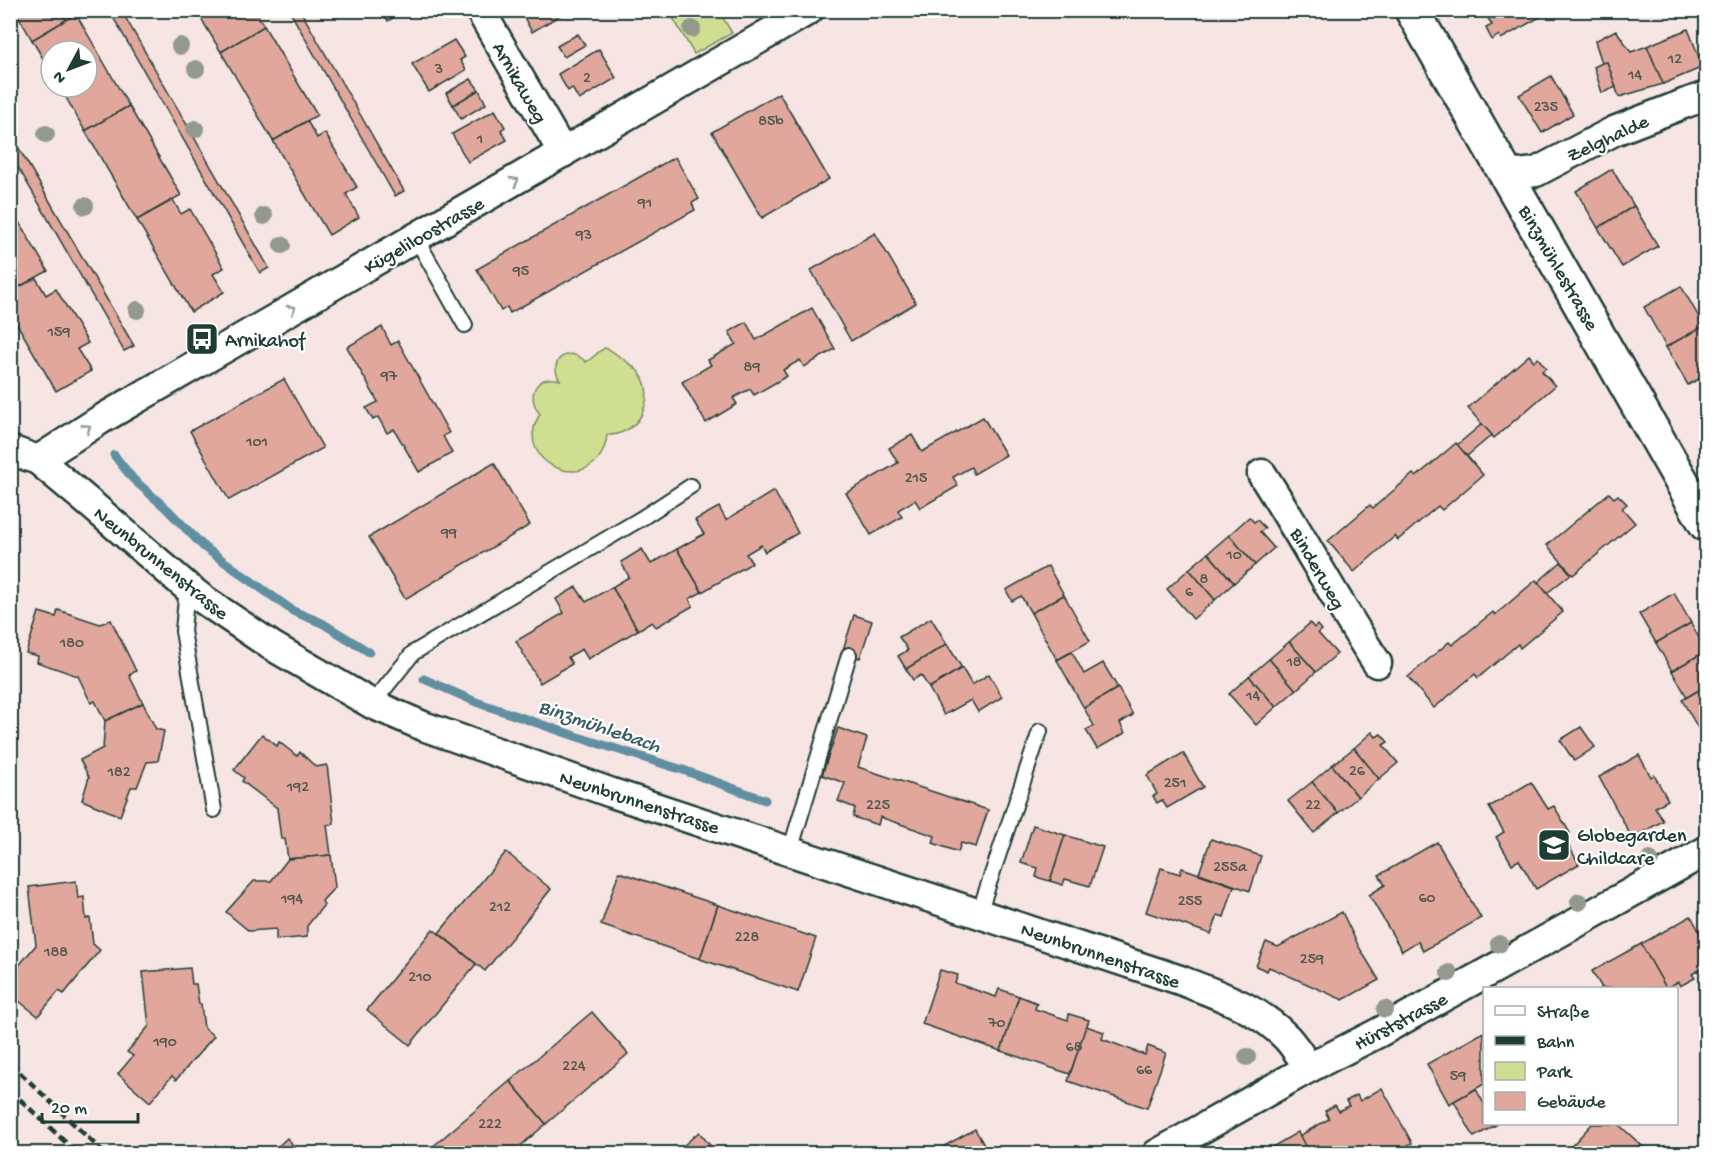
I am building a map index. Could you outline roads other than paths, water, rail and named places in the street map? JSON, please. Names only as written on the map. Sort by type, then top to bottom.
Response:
[{"type":"street","name":"Arnikaweg","points":[[480,10],[563,153]]},
{"type":"street","name":"Kügeliloostrasse","points":[[19,457],[100,420],[809,10]]},
{"type":"street","name":"Binzmühlestrasse","points":[[1412,10],[1707,524]]},
{"type":"street","name":"Zelghalde","points":[[1507,176],[1536,172],[1614,131],[1707,96]]},
{"type":"street","name":"Neunbrunnenstrasse","points":[[19,457],[93,506],[187,587],[272,646],[372,704],[423,726],[612,793],[1180,980],[1251,1009],[1288,1039],[1309,1068]]},
{"type":"street","name":"Binderweg","points":[[1262,474],[1298,530],[1354,629],[1377,663]]},
{"type":"street","name":"Hürststrasse","points":[[1175,1149],[1309,1068],[1378,1033],[1707,850]]},
{"type":"lane","points":[[416,238],[465,325]]},
{"type":"lane","points":[[372,704],[413,653],[642,518],[691,486]]},
{"type":"lane","points":[[187,587],[183,631],[214,810]]},
{"type":"lane","points":[[790,851],[849,655]]},
{"type":"lane","points":[[979,913],[1040,731]]},
{"type":"waterway","name":"Binzmühlebach","points":[[114,455],[133,479],[167,509],[204,547],[293,611],[322,623],[369,652]]},
{"type":"waterway","name":"Binzmühlebach","points":[[424,679],[476,702],[683,770],[765,800]]},
{"type":"railway","points":[[10,1063],[105,1154]]},
{"type":"railway","points":[[10,1090],[78,1154]]},
{"type":"place","name":"Arnikahof","points":[[202,339]]},
{"type":"place","name":"Globegarden Childcare","points":[[1554,845]]}]
